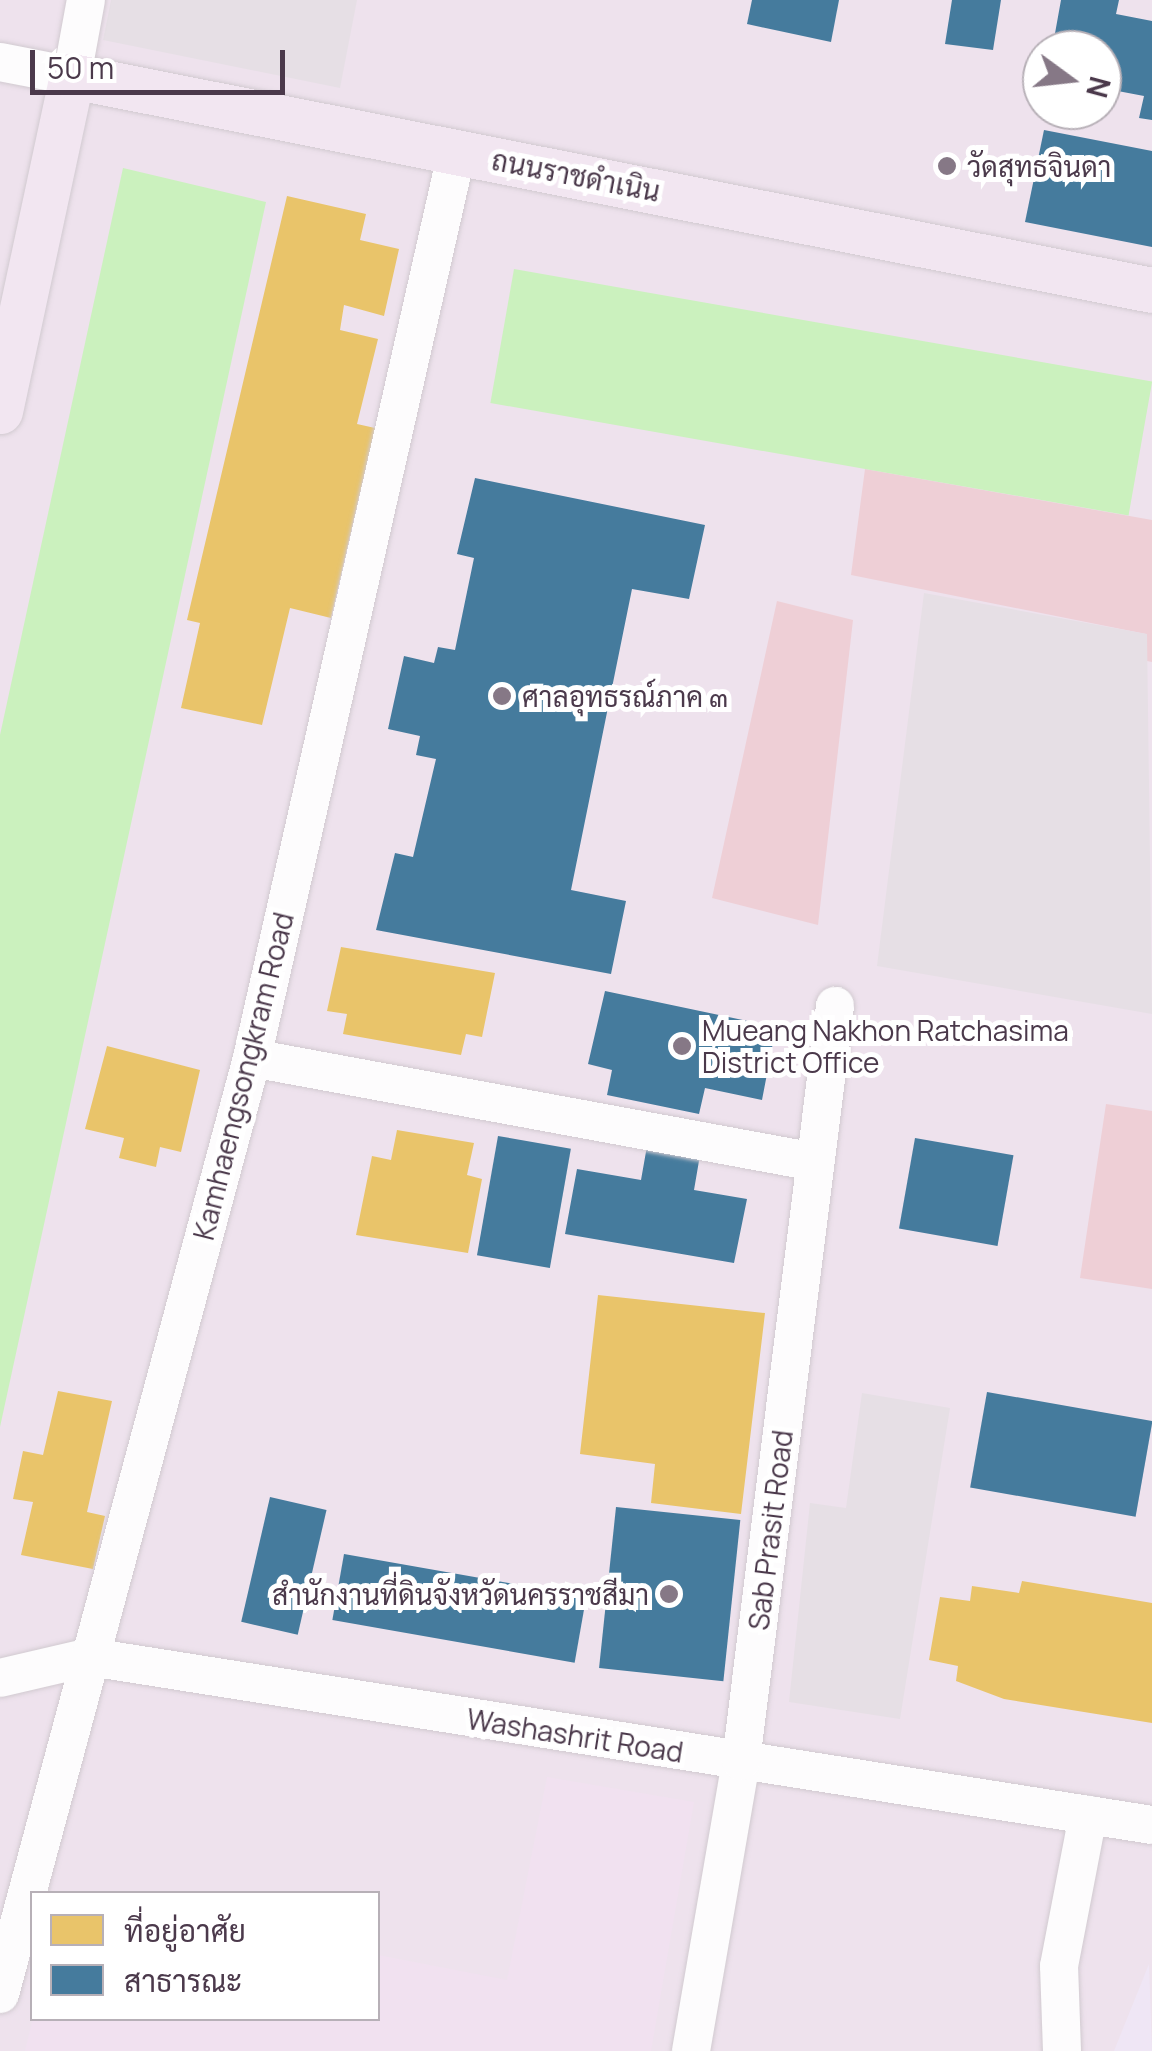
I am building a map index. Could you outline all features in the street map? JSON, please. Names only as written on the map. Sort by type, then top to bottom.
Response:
[{"type":"main road","name":"ถนนราชดำเนิน","points":[[72,76],[1152,290]]},
{"type":"main road","points":[[0,411],[72,76]]},
{"type":"street","points":[[72,76],[86,0]]},
{"type":"street","name":"ถนนราชดำเนิน","points":[[0,62],[72,76]]},
{"type":"street","name":"Kamhaengsongkram Road","points":[[0,1994],[252,1058],[456,151]]},
{"type":"street","name":"Sab Prasit Road","points":[[691,2051],[741,1762],[835,1006]]},
{"type":"street","points":[[252,1058],[816,1162]]},
{"type":"street","name":"Washashrit Road","points":[[0,1678],[90,1658],[1152,1825]]},
{"type":"street","points":[[1062,2051],[1059,1966],[1088,1815]]},
{"type":"shaded area","points":[[0,0],[1152,0],[1152,2051],[0,2051]]},
{"type":"shaded area","points":[[111,0],[357,0],[340,88],[103,40]]},
{"type":"shaded area","points":[[123,168],[266,202],[0,1427],[0,735]]},
{"type":"shaded area","points":[[514,269],[1152,381],[1129,515],[490,403]]},
{"type":"shaded area","points":[[865,469],[1152,520],[1152,662],[1142,660],[1146,634],[851,575]]},
{"type":"shaded area","points":[[924,593],[1147,634],[1152,1014],[877,966]]},
{"type":"shaded area","points":[[777,601],[853,620],[818,925],[712,898]]},
{"type":"shaded area","points":[[1106,1104],[1152,1111],[1152,1289],[1080,1278]]},
{"type":"shaded area","points":[[862,1393],[950,1408],[900,1719],[789,1702],[810,1503],[846,1508]]},
{"type":"shaded area","points":[[547,1777],[694,1802],[651,2051],[25,2051],[32,2021],[380,2021],[380,1955],[507,1980]]},
{"type":"shaded area","points":[[1149,1964],[1152,2051],[1114,2051]]},
{"type":"building: ที่อยู่อาศัย","points":[[287,196],[366,214],[360,240],[399,249],[384,316],[344,305],[340,330],[378,339],[357,424],[375,428],[331,618],[290,608],[262,725],[181,708],[200,623],[187,620]]},
{"type":"building: ที่อยู่อาศัย","points":[[341,947],[495,973],[482,1037],[466,1034],[461,1055],[343,1034],[347,1014],[327,1011]]},
{"type":"building: ที่อยู่อาศัย","points":[[107,1046],[200,1070],[181,1152],[160,1147],[156,1167],[119,1158],[124,1138],[85,1129]]},
{"type":"building: ที่อยู่อาศัย","points":[[397,1130],[474,1143],[467,1175],[482,1179],[468,1253],[356,1235],[372,1156],[391,1160]]},
{"type":"building: ที่อยู่อาศัย","points":[[598,1295],[765,1313],[741,1514],[651,1503],[655,1464],[580,1454]]},
{"type":"building: ที่อยู่อาศัย","points":[[58,1391],[112,1401],[87,1512],[105,1516],[93,1569],[21,1555],[33,1502],[13,1499],[23,1451],[43,1455]]},
{"type":"building: ที่อยู่อาศัย","points":[[1022,1581],[1152,1603],[1152,1723],[1004,1699],[956,1681],[958,1666],[929,1660],[940,1597],[970,1601],[972,1586],[1019,1593]]},
{"type":"building: สาธารณะ","points":[[752,0],[839,0],[831,42],[747,24]]},
{"type":"building: สาธารณะ","points":[[952,0],[1001,0],[993,50],[945,44]]},
{"type":"building: สาธารณะ","points":[[1061,0],[1119,0],[1116,14],[1152,21],[1152,120],[1139,118],[1144,96],[1122,92],[1122,30],[1056,30]]},
{"type":"building: สาธารณะ","points":[[1044,130],[1152,151],[1152,247],[1025,222]]},
{"type":"building: สาธารณะ","name":"ศาลอุทธรณ์ภาค ๓","points":[[475,478],[705,525],[689,599],[632,589],[571,890],[626,901],[611,974],[376,930],[395,853],[413,857],[436,759],[416,755],[420,736],[388,729],[404,656],[434,663],[438,647],[455,650],[474,558],[457,554]]},
{"type":"building: สาธารณะ","name":"Mueang Nakhon Ratchasima District Office","points":[[605,991],[776,1027],[762,1100],[705,1088],[699,1114],[607,1095],[612,1070],[588,1064]]},
{"type":"building: สาธารณะ","points":[[498,1136],[571,1149],[550,1268],[477,1255]]},
{"type":"building: สาธารณะ","points":[[915,1138],[1013,1155],[998,1246],[899,1229]]},
{"type":"building: สาธารณะ","name":"Mueang Nakhon Ratchasima District Office","points":[[647,1146],[700,1155],[694,1190],[747,1199],[734,1263],[565,1234],[577,1169],[641,1180]]},
{"type":"building: สาธารณะ","points":[[987,1392],[1152,1421],[1136,1517],[970,1488]]},
{"type":"building: สาธารณะ","points":[[270,1497],[327,1510],[298,1635],[241,1622]]},
{"type":"building: สาธารณะ","name":"สำนักงานที่ดินจังหวัดนครราชสีมา","points":[[616,1507],[740,1520],[723,1681],[599,1668]]},
{"type":"building: สาธารณะ","points":[[344,1554],[586,1597],[575,1663],[332,1620]]},
{"type":"place","name":"วัดสุทธจินดา","points":[[947,166]]},
{"type":"place","name":"ศาลอุทธรณ์ภาค ๓","points":[[502,696]]},
{"type":"place","name":"Mueang Nakhon Ratchasima District Office","points":[[682,1046]]},
{"type":"place","name":"สำนักงานที่ดินจังหวัดนครราชสีมา","points":[[669,1594]]}]
